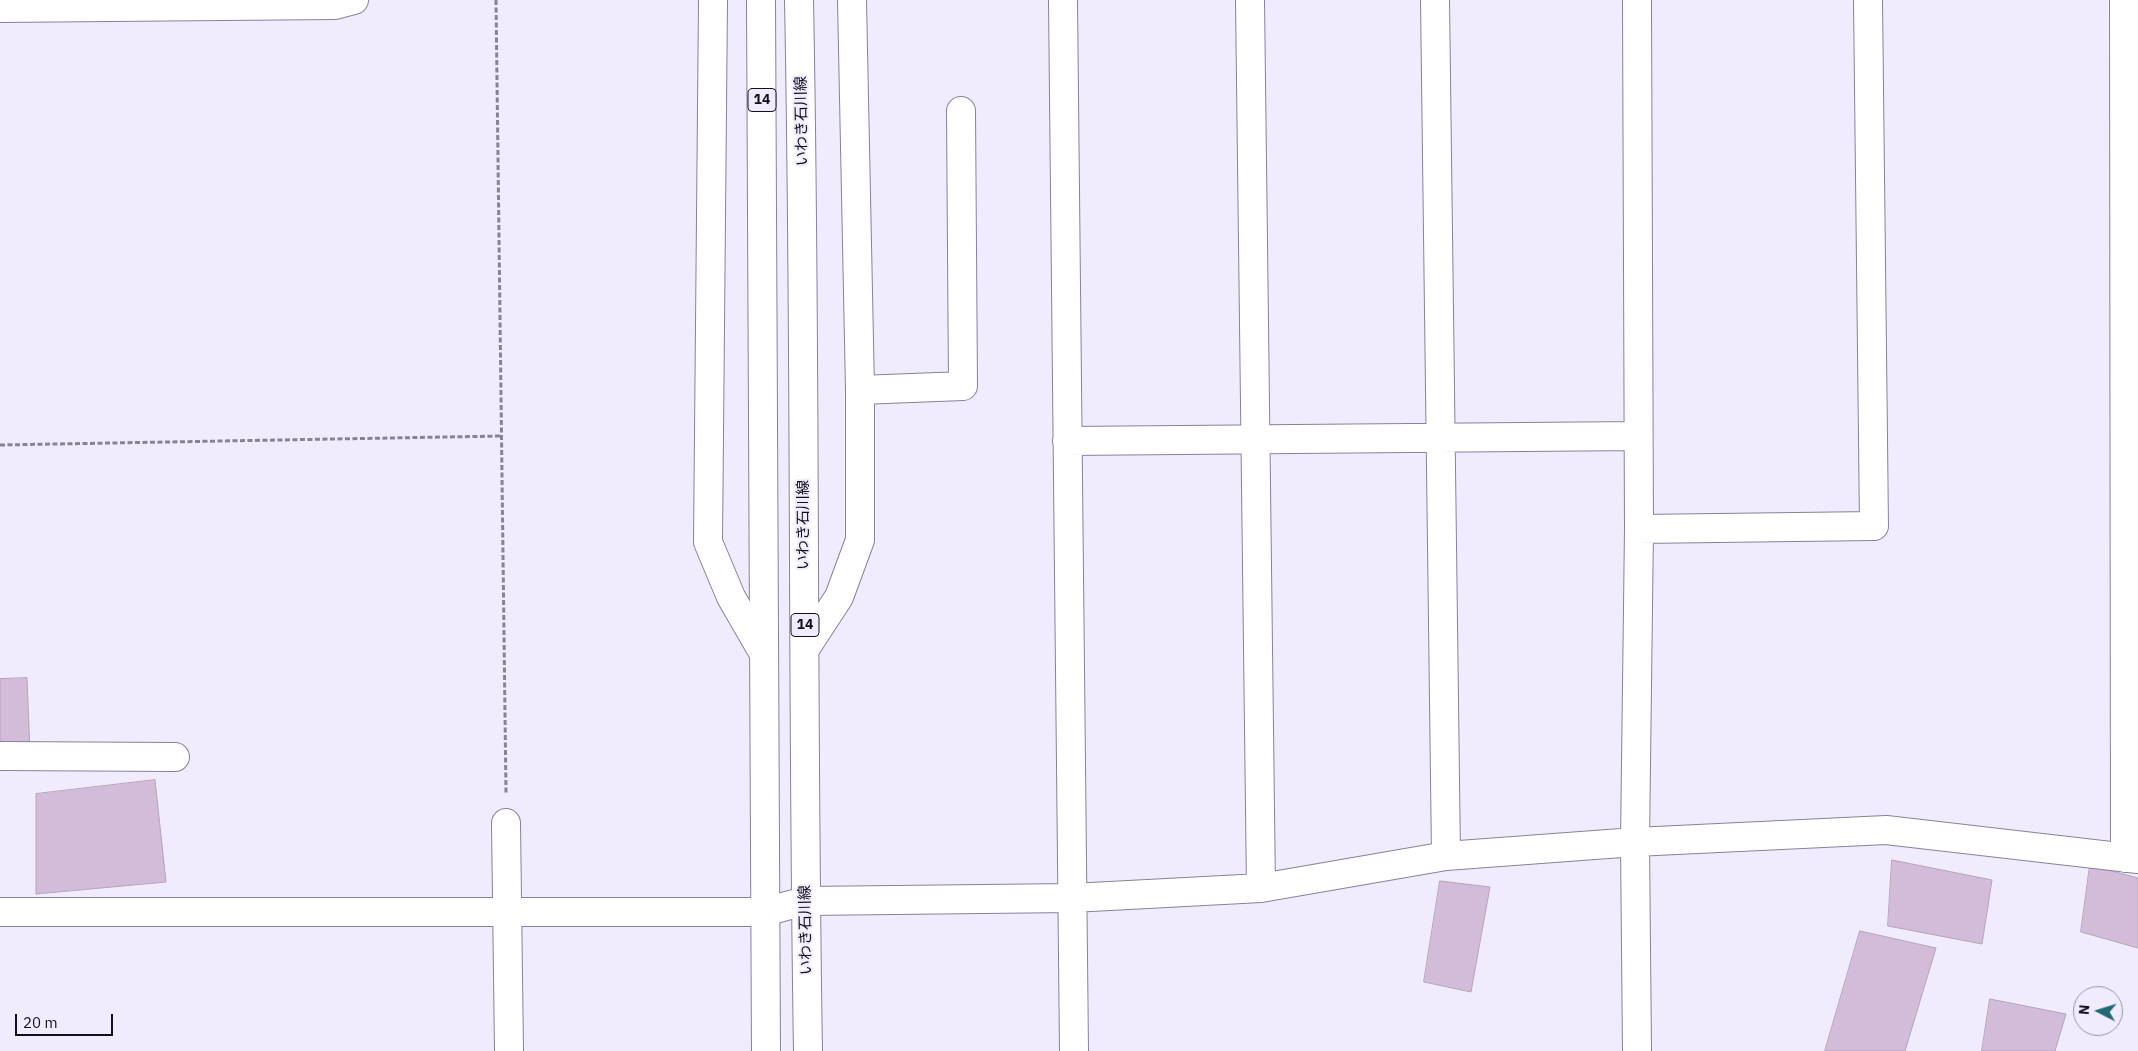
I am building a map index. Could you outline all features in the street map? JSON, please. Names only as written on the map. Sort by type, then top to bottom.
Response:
[{"type":"street","points":[[0,8],[31,4],[335,5],[354,0]]},
{"type":"street","points":[[713,0],[708,542],[731,597],[764,654]]},
{"type":"street","name":"14","points":[[761,0],[766,1051]]},
{"type":"street","name":"いわき石川線","points":[[799,0],[803,199],[805,902],[808,1051]]},
{"type":"street","points":[[805,648],[840,597],[860,540],[860,390],[852,0]]},
{"type":"street","points":[[1063,0],[1074,1051]]},
{"type":"street","points":[[1250,0],[1261,888]]},
{"type":"street","points":[[1435,0],[1446,856]]},
{"type":"street","points":[[1637,0],[1639,529],[1635,842],[1637,1051]]},
{"type":"street","points":[[1639,529],[1874,526],[1868,0]]},
{"type":"street","points":[[0,912],[764,912],[805,902],[1072,898],[1261,888],[1446,856],[1635,842],[1886,830],[2131,859],[2124,0]]},
{"type":"street","points":[[860,390],[963,386],[960,111]]},
{"type":"street","points":[[1067,441],[1638,436]]},
{"type":"street","points":[[0,756],[175,757]]},
{"type":"street","points":[[506,823],[509,1051]]},
{"type":"path","points":[[496,0],[506,823]]},
{"type":"path","points":[[0,445],[502,436]]},
{"type":"building","points":[[27,678],[30,752],[0,753],[0,679]]},
{"type":"building","points":[[155,780],[166,882],[36,894],[36,794]]},
{"type":"building","points":[[1892,860],[1992,880],[1982,944],[1888,926]]},
{"type":"building","points":[[2090,865],[2138,878],[2138,948],[2081,932]]},
{"type":"building","points":[[1440,881],[1490,887],[1471,992],[1424,982]]},
{"type":"building","points":[[1860,931],[1936,948],[1905,1051],[1825,1051]]},
{"type":"building","points":[[1990,999],[2066,1014],[2055,1051],[1982,1051]]}]
